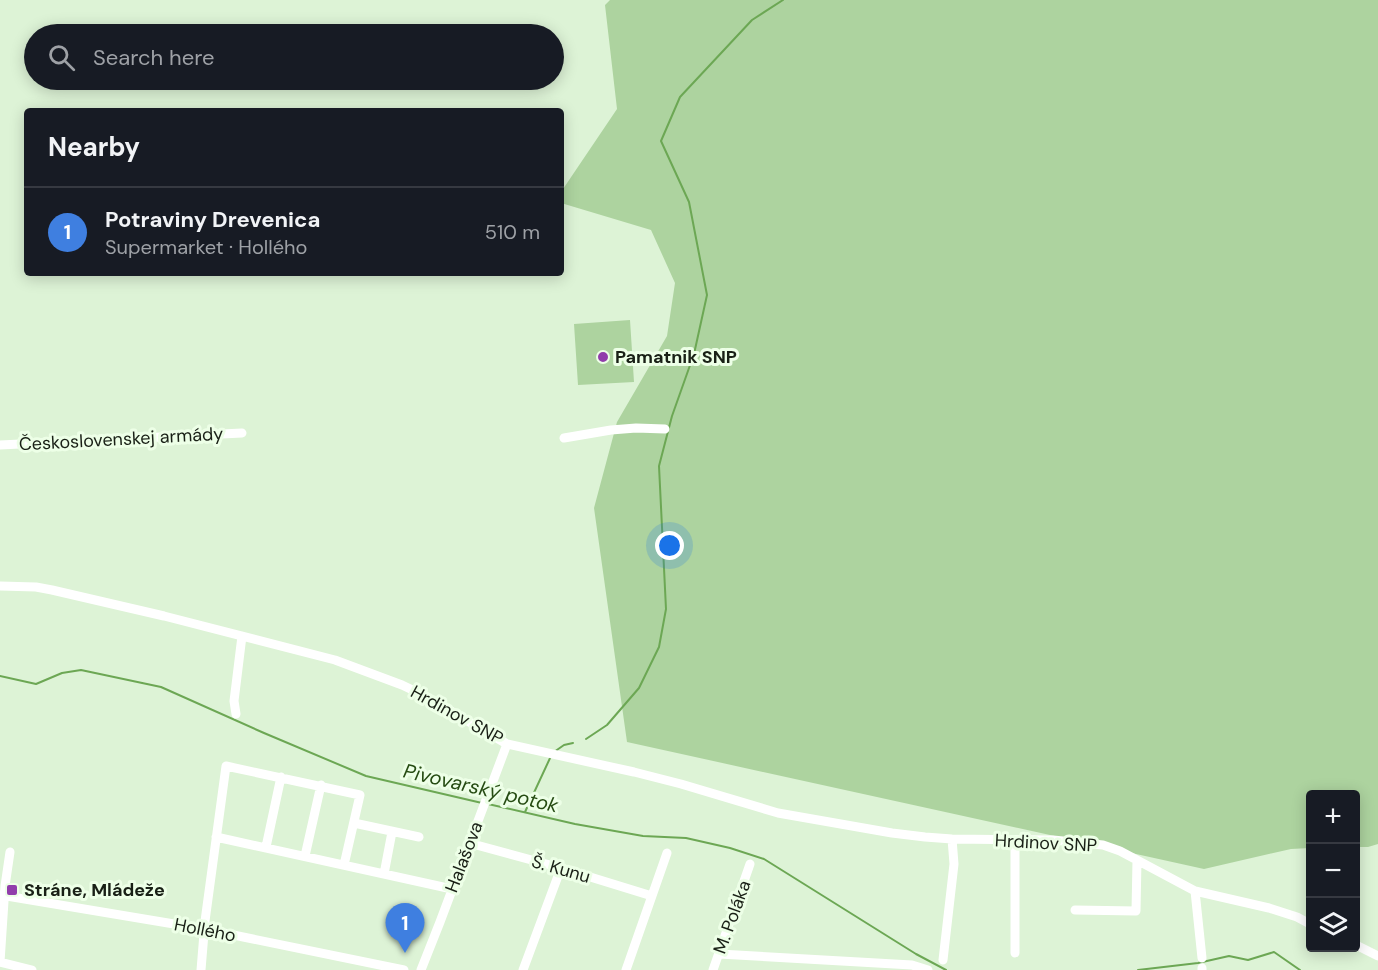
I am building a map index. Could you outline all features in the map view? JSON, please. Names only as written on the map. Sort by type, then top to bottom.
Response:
[{"type":"street","points":[[564,438],[611,430],[665,429]]},
{"type":"street","name":"Československej armády","points":[[0,445],[242,433]]},
{"type":"street","name":"Hrdinov SNP","points":[[0,586],[52,590],[335,660],[425,696],[507,744],[634,772],[778,813],[892,833],[952,839],[1053,840],[1103,845],[1120,851],[1195,891],[1269,908],[1306,922]]},
{"type":"street","points":[[236,714],[234,701],[242,636]]},
{"type":"street","name":"Halašova","points":[[421,970],[507,744]]},
{"type":"street","points":[[201,970],[204,929],[226,766],[360,795],[344,865]]},
{"type":"street","points":[[266,847],[281,777]]},
{"type":"street","points":[[305,856],[321,785]]},
{"type":"street","points":[[354,824],[419,837]]},
{"type":"street","points":[[384,874],[392,832]]},
{"type":"street","points":[[216,837],[452,889]]},
{"type":"street","points":[[943,960],[954,864],[952,839]]},
{"type":"street","points":[[1015,840],[1015,953]]},
{"type":"street","name":"Š. Kunu","points":[[469,843],[652,896]]},
{"type":"street","points":[[10,852],[3,895],[0,962],[32,970]]},
{"type":"street","points":[[626,970],[667,853]]},
{"type":"street","points":[[1075,910],[1136,911],[1137,860]]},
{"type":"street","name":"M. Poláka","points":[[713,970],[750,864]]},
{"type":"street","points":[[523,970],[561,868]]},
{"type":"street","points":[[1195,891],[1202,965]]},
{"type":"street","name":"Hollého","points":[[3,895],[204,929],[405,970]]},
{"type":"street","points":[[1360,947],[1378,956]]},
{"type":"street","points":[[719,954],[912,964],[928,970]]},
{"type":"green space","points":[[610,0],[1378,0],[1378,844],[1360,847],[1360,790],[1306,790],[1306,848],[1291,849],[1204,869],[627,742],[594,508],[617,422],[667,336],[675,283],[651,230],[564,204],[564,188],[617,109],[605,5]]},
{"type":"green space","points":[[630,320],[634,382],[578,385],[574,324]]},
{"type":"waterway","points":[[586,739],[607,725],[639,688],[659,647],[666,609],[659,466],[672,416],[694,354],[707,295],[689,202],[661,141],[680,97],[752,20],[783,0]]},
{"type":"waterway","name":"Pivovarský potok","points":[[0,676],[36,684],[62,673],[81,670],[161,687],[366,776],[482,803]]},
{"type":"waterway","points":[[554,752],[564,745],[573,743]]},
{"type":"waterway","points":[[525,812],[551,756]]},
{"type":"waterway","name":"Pivovarský potok","points":[[488,804],[575,824],[643,836],[686,838],[764,859],[916,954],[946,970]]},
{"type":"waterway","name":"Pivovarský potok","points":[[1138,970],[1198,963],[1229,956],[1248,960],[1274,952],[1300,970]]},
{"type":"place","name":"Pamatnik SNP","points":[[603,357]]},
{"type":"place","name":"Stráne, Mládeže","points":[[12,890]]},
{"type":"place","name":"Potraviny Drevenica","points":[[405,953]]}]
